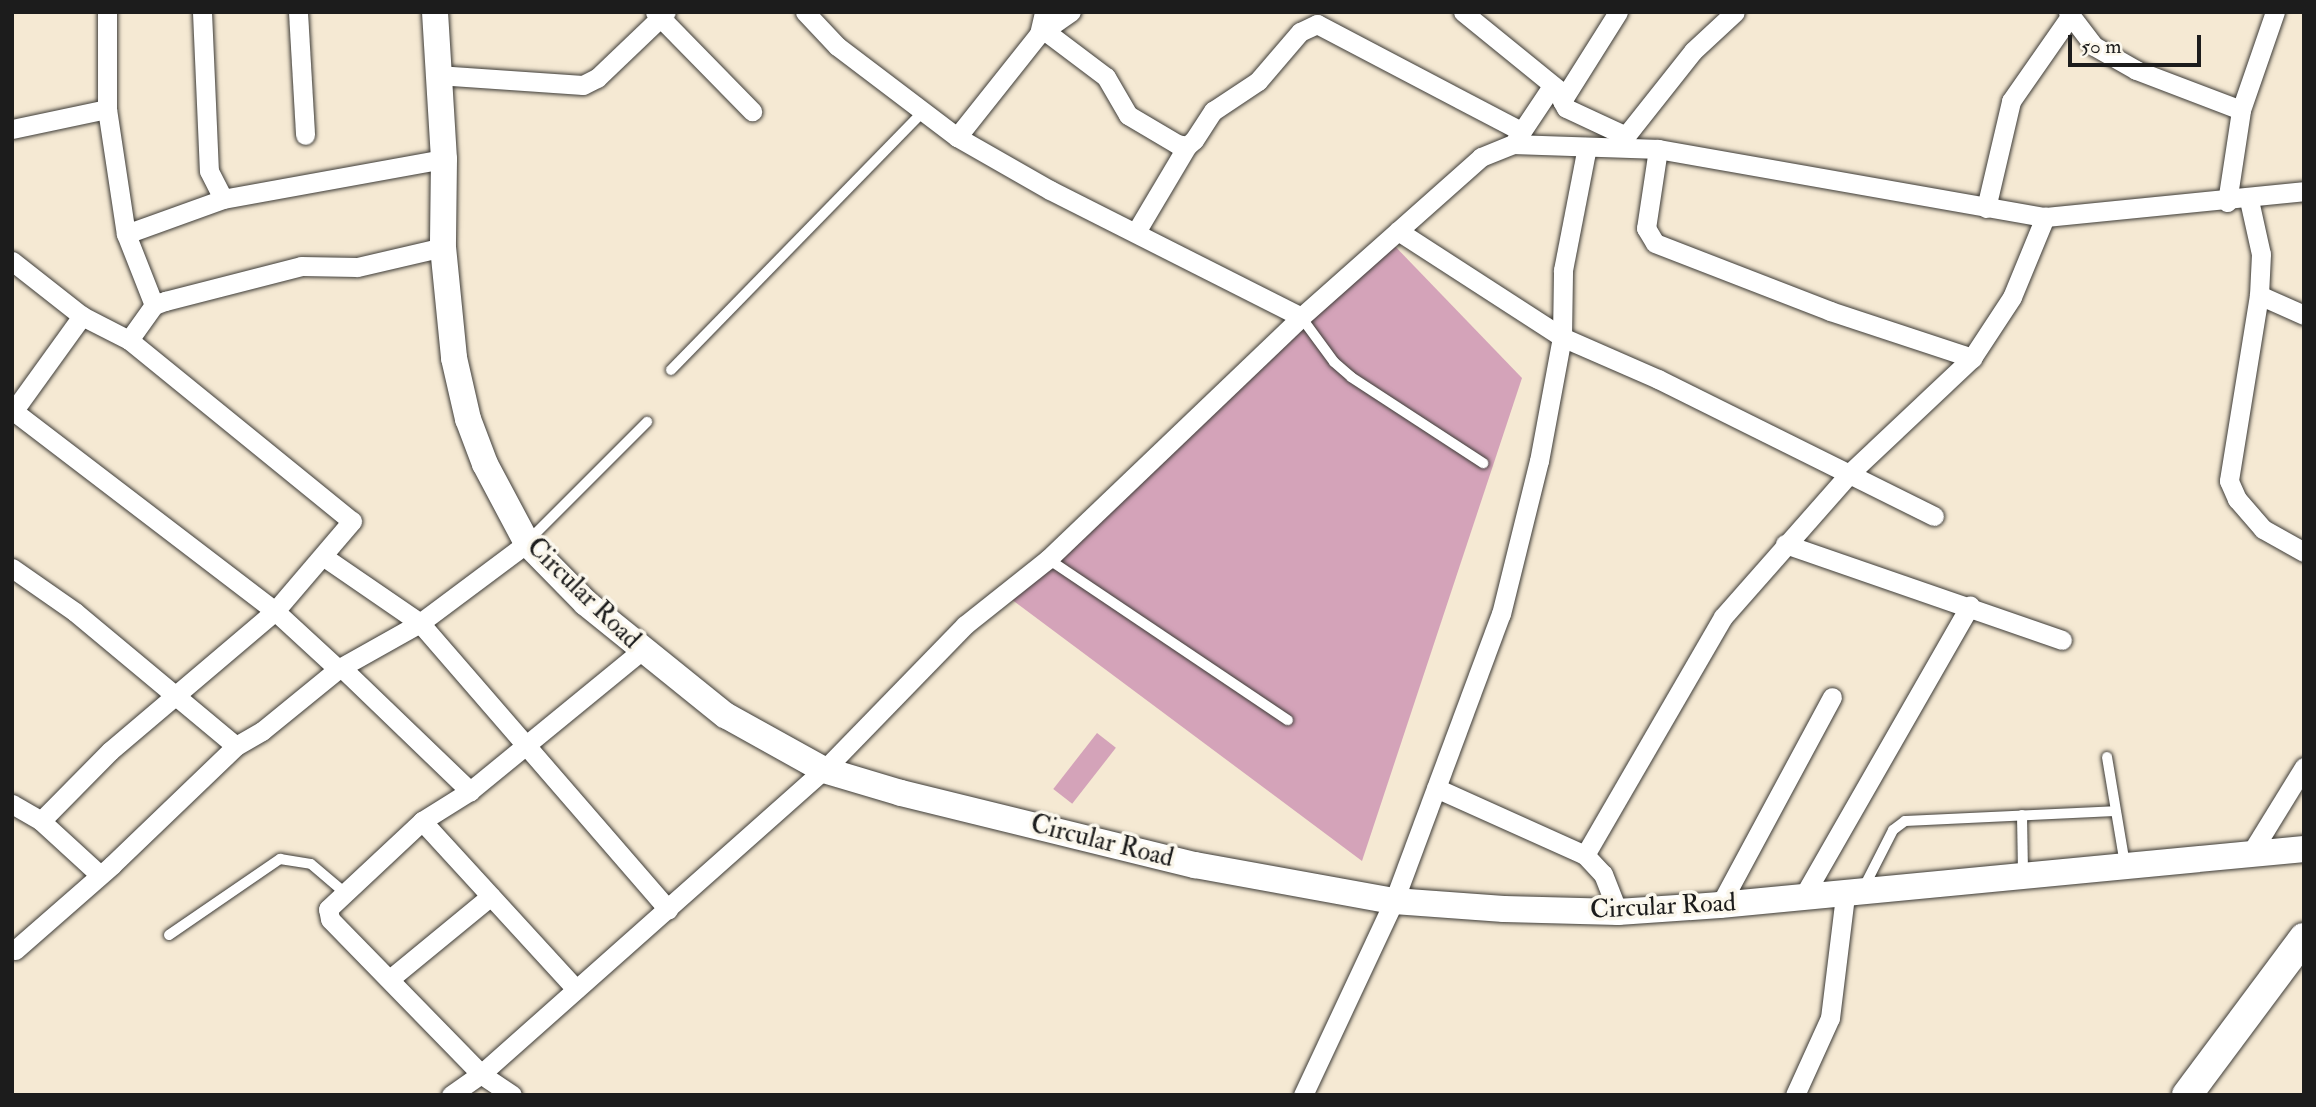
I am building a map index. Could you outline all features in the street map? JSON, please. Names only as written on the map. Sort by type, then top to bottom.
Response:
[{"type":"main road","name":"Circular Road","points":[[435,12],[444,159],[443,247],[454,358],[468,419],[485,464],[527,543],[641,651],[724,715],[824,770],[901,793],[1195,865],[1394,901],[1618,912],[1852,894],[2304,849]]},
{"type":"main road","points":[[2187,1095],[2304,938]]},
{"type":"street","points":[[107,12],[107,109],[126,234],[154,305]]},
{"type":"street","points":[[202,12],[209,171],[222,199]]},
{"type":"street","points":[[298,12],[305,135]]},
{"type":"street","points":[[805,12],[837,46],[957,137],[1301,317]]},
{"type":"street","points":[[957,137],[1043,26],[1070,12]]},
{"type":"street","points":[[1462,12],[1559,91],[1566,108],[1622,141],[1658,149],[2045,217],[2249,200],[2304,191]]},
{"type":"street","points":[[451,1095],[481,1074],[824,770],[965,625],[1048,559],[1301,317],[1398,232],[1462,170],[1518,138],[1559,91],[1618,12]]},
{"type":"street","points":[[1136,232],[1187,146],[1213,111],[1258,81],[1308,19],[1518,138],[1587,148],[1622,141],[1693,51],[1735,12]]},
{"type":"street","points":[[2227,202],[2241,110],[2275,12]]},
{"type":"street","points":[[437,75],[583,85],[597,78],[661,14],[752,111]]},
{"type":"street","points":[[1986,208],[2011,101],[2069,14],[2094,46],[2136,70],[2241,110]]},
{"type":"street","points":[[1043,26],[1106,78],[1128,115],[1187,146]]},
{"type":"street","points":[[12,130],[107,109]]},
{"type":"street","points":[[1303,1095],[1394,901],[1501,614],[1539,461],[1563,337],[1563,270],[1587,148]]},
{"type":"street","points":[[1658,149],[1646,229],[1655,243],[1830,311],[1972,358]]},
{"type":"street","points":[[126,234],[222,199],[444,159]]},
{"type":"street","points":[[2249,200],[2261,254],[2259,295],[2229,481],[2237,499],[2263,529],[2304,552]]},
{"type":"street","points":[[1585,855],[1703,647],[1785,544],[1850,473],[1972,358],[2011,297],[2045,217]]},
{"type":"street","points":[[1398,232],[1563,337],[1850,473],[1934,516]]},
{"type":"street","points":[[129,340],[154,305],[301,266],[357,267],[443,247]]},
{"type":"street","points":[[12,261],[82,316],[129,340],[348,514],[349,528],[275,611],[176,699],[110,751],[41,821]]},
{"type":"street","points":[[2259,295],[2304,315]]},
{"type":"street","points":[[82,316],[13,411],[275,611],[340,668],[470,791]]},
{"type":"street","points":[[15,950],[100,875],[236,746],[262,731],[340,668],[420,623],[527,543]]},
{"type":"street","points":[[1785,544],[1970,605],[2062,640]]},
{"type":"street","points":[[324,557],[420,623],[668,909]]},
{"type":"street","points":[[12,568],[122,649],[176,699],[236,746]]},
{"type":"street","points":[[1803,897],[1970,605]]},
{"type":"street","points":[[512,1095],[481,1074],[391,978],[330,919],[328,909],[422,821],[470,791],[641,651]]},
{"type":"street","points":[[1720,905],[1832,697]]},
{"type":"street","points":[[2251,853],[2304,767]]},
{"type":"street","points":[[1436,789],[1585,855],[1603,874],[1618,912]]},
{"type":"street","points":[[12,804],[41,821],[100,875]]},
{"type":"street","points":[[422,821],[576,989]]},
{"type":"street","points":[[1795,1095],[1830,1018],[1852,894]]},
{"type":"street","points":[[391,978],[491,896]]},
{"type":"lane","points":[[671,370],[923,113]]},
{"type":"lane","points":[[1301,317],[1334,362],[1351,377],[1483,463]]},
{"type":"lane","points":[[527,543],[647,422]]},
{"type":"lane","points":[[1048,559],[1288,720]]},
{"type":"lane","points":[[2107,757],[2125,866]]},
{"type":"lane","points":[[1852,894],[1898,824],[2115,811]]},
{"type":"lane","points":[[2022,815],[2023,876]]},
{"type":"lane","points":[[169,935],[280,859],[311,864],[344,892]]},
{"type":"building","points":[[1389,240],[1522,378],[1362,861],[1003,593]]},
{"type":"building","points":[[1097,733],[1116,748],[1072,804],[1053,789]]}]
